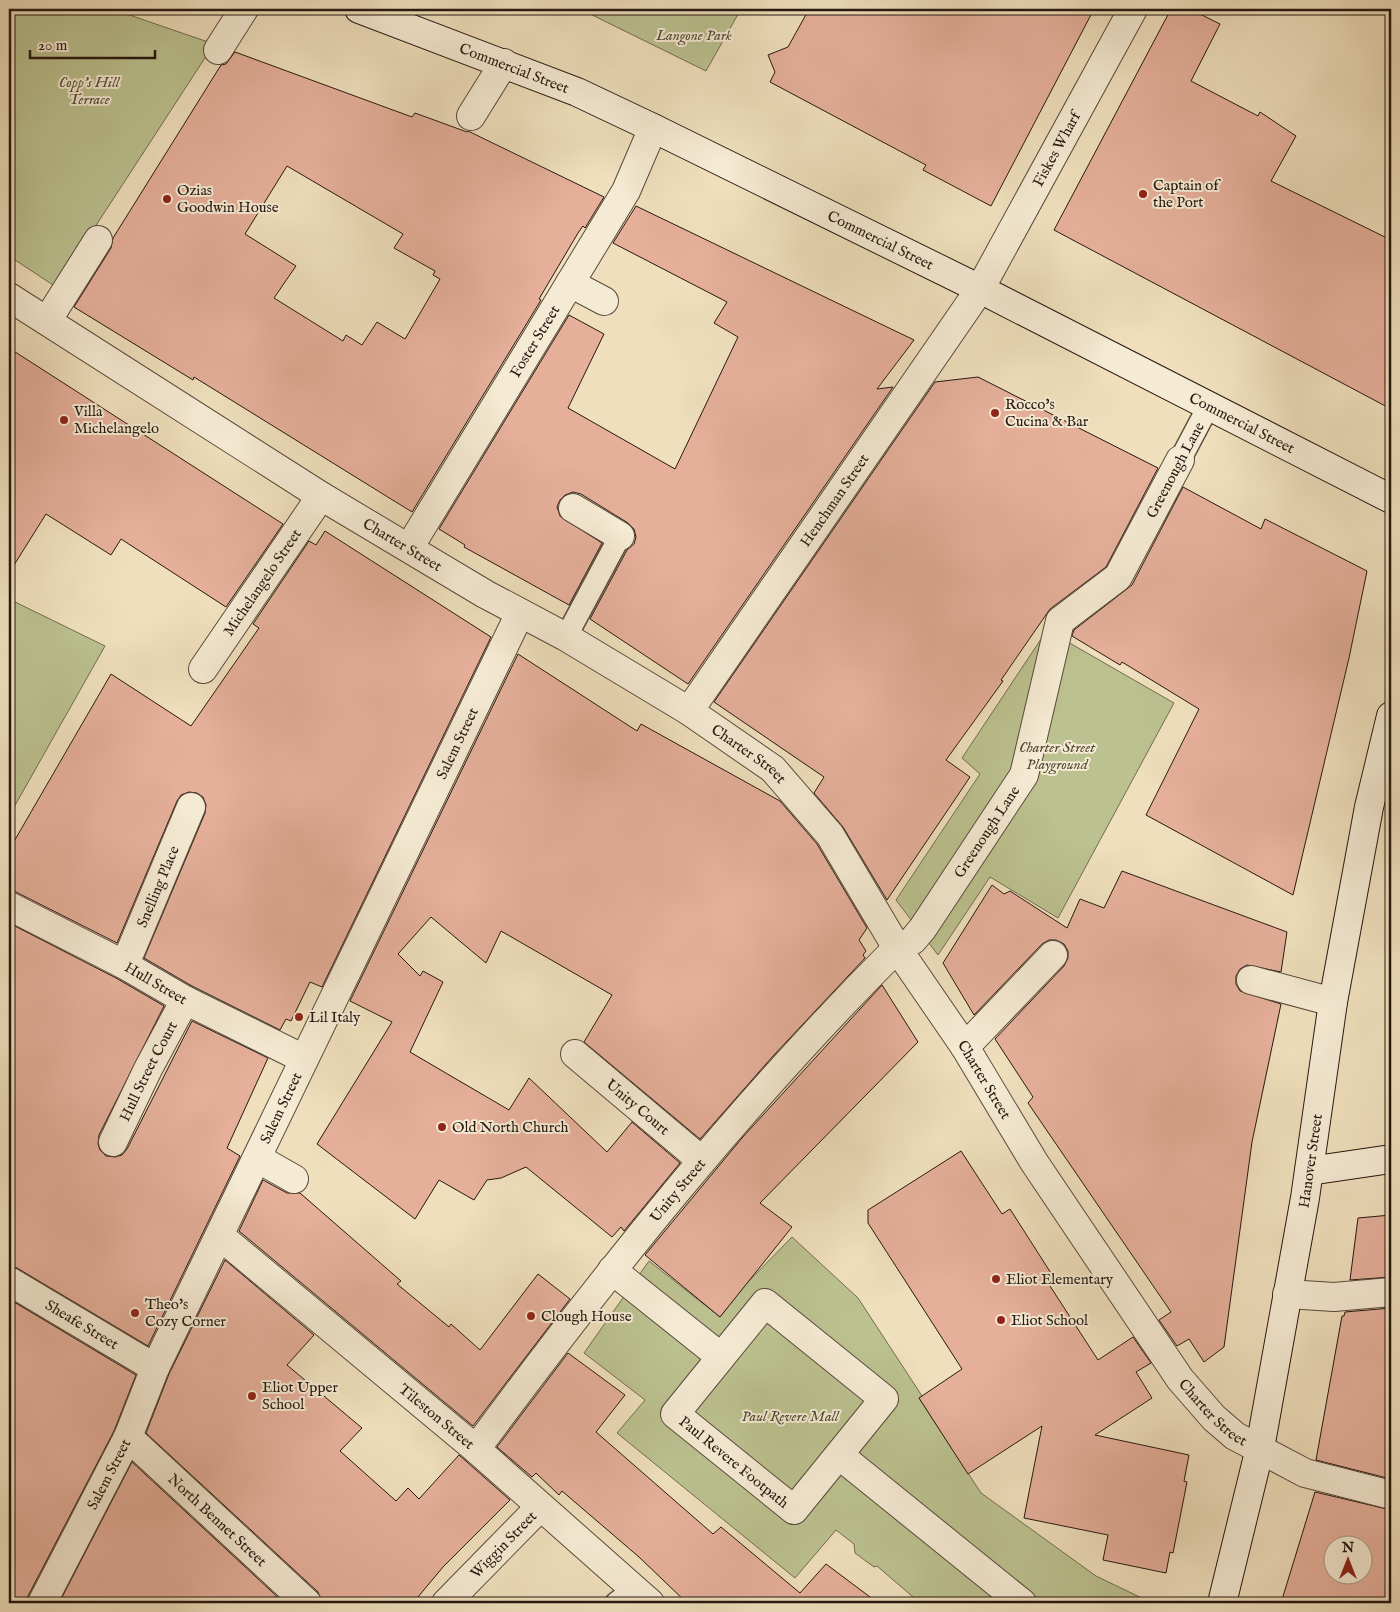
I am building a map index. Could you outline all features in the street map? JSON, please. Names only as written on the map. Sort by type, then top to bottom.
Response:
[{"type":"street","points":[[218,50],[244,9]]},
{"type":"street","name":"Commercial Street","points":[[359,9],[577,92],[653,128],[980,289],[1391,499]]},
{"type":"street","name":"Fiskes Wharf","points":[[980,289],[1133,9]]},
{"type":"street","points":[[471,116],[504,63]]},
{"type":"street","name":"Foster Street","points":[[409,548],[626,191],[653,128]]},
{"type":"street","points":[[47,321],[98,240]]},
{"type":"street","points":[[570,283],[604,301]]},
{"type":"street","name":"Henchman Street","points":[[689,711],[980,289]]},
{"type":"street","name":"Charter Street","points":[[9,297],[321,496],[520,613],[566,637],[689,711],[774,769],[830,835],[905,944],[1034,1162],[1180,1379],[1214,1418],[1235,1436],[1305,1472],[1391,1495]]},
{"type":"street","name":"Greenough Lane","points":[[905,944],[923,928],[1024,775],[1060,621],[1118,577],[1180,460]]},
{"type":"street","name":"Michelangelo Street","points":[[203,669],[321,496]]},
{"type":"street","points":[[573,508],[620,536]]},
{"type":"street","name":"Salem Street","points":[[42,1603],[128,1436],[155,1368],[520,613]]},
{"type":"street","name":"Hanover Street","points":[[1222,1603],[1260,1448],[1310,1171],[1333,1002],[1369,806],[1391,716]]},
{"type":"street","name":"Snelling Place","points":[[122,964],[131,950],[191,807]]},
{"type":"street","name":"Hull Street","points":[[9,906],[122,964],[185,1000],[304,1059]]},
{"type":"street","name":"Unity Street","points":[[476,1449],[612,1270],[701,1160],[783,1066],[905,944]]},
{"type":"street","points":[[966,1048],[1053,955]]},
{"type":"street","points":[[1251,980],[1333,1002]]},
{"type":"street","name":"Hull Street Court","points":[[113,1142],[148,1069],[185,1000]]},
{"type":"street","name":"Unity Court","points":[[575,1054],[701,1160]]},
{"type":"street","points":[[257,1158],[294,1179]]},
{"type":"street","points":[[1310,1171],[1391,1159]]},
{"type":"street","name":"Tileston Street","points":[[220,1236],[476,1449],[540,1507],[630,1601]]},
{"type":"street","points":[[612,1270],[721,1357]]},
{"type":"street","name":"Sheafe Street","points":[[9,1281],[155,1368]]},
{"type":"street","points":[[1287,1294],[1334,1297],[1391,1292]]},
{"type":"street","name":"Paul Revere Footpath","points":[[765,1303],[884,1399],[794,1510],[675,1414],[721,1357],[765,1303]]},
{"type":"street","name":"North Bennet Street","points":[[128,1436],[307,1603]]},
{"type":"street","points":[[839,1454],[1022,1603]]},
{"type":"street","name":"Wiggin Street","points":[[446,1603],[540,1507]]},
{"type":"lane","name":"Greenough Lane","points":[[1180,460],[1208,407]]},
{"type":"lane","points":[[566,637],[620,536]]},
{"type":"green space","name":"Copp's Hill Terrace","points":[[9,9],[112,9],[214,44],[56,287],[9,256]]},
{"type":"green space","name":"Langone Park","points":[[580,9],[741,9],[706,71]]},
{"type":"green space","points":[[9,599],[105,646],[9,816]]},
{"type":"green space","name":"Charter Street Playground","points":[[1047,630],[1174,703],[1058,918],[990,877],[938,955],[896,900],[980,774],[962,758]]},
{"type":"green space","name":"Paul Revere Mall","points":[[792,1237],[858,1298],[922,1396],[919,1398],[981,1493],[1096,1576],[1152,1603],[920,1603],[877,1566],[874,1567],[855,1553],[854,1544],[836,1530],[795,1578],[617,1433],[645,1400],[584,1353],[649,1261],[720,1317],[744,1286]]},
{"type":"building","points":[[809,9],[1094,9],[991,206],[923,170],[926,165],[770,82],[775,72],[768,55],[788,47]]},
{"type":"building","points":[[1171,9],[1190,9],[1220,24],[1191,81],[1258,116],[1260,112],[1296,136],[1271,181],[1391,240],[1391,409],[1054,230]]},
{"type":"building","points":[[235,52],[412,117],[415,113],[468,131],[604,197],[585,228],[583,226],[578,233],[539,299],[541,300],[412,512],[194,377],[193,380],[74,307],[111,248],[113,238],[221,65],[226,64]],"holes":[[[287,166],[403,234],[394,248],[435,271],[433,275],[440,279],[405,339],[377,322],[362,345],[346,335],[343,341],[274,298],[296,266],[245,234]]]},
{"type":"building","points":[[636,206],[914,340],[877,389],[893,387],[688,684],[590,619],[627,550],[634,544],[636,537],[634,529],[628,523],[581,494],[573,492],[565,495],[560,500],[557,507],[560,516],[602,543],[569,605],[464,547],[465,545],[439,529],[569,315],[604,334],[568,408],[675,469],[738,337],[714,323],[727,302],[613,243]]},
{"type":"building","name":"Villa Michelangelo","points":[[9,348],[283,524],[226,607],[121,539],[111,555],[46,514],[9,573]]},
{"type":"building","points":[[978,377],[1158,468],[1106,567],[1050,609],[1001,680],[1003,681],[946,760],[970,777],[887,900],[843,827],[814,793],[824,777],[714,702],[935,382]]},
{"type":"building","points":[[1183,487],[1261,529],[1265,519],[1367,571],[1349,658],[1293,895],[1146,815],[1199,709],[1122,662],[1120,665],[1072,636],[1074,630],[1132,585]]},
{"type":"building","points":[[325,531],[491,637],[322,987],[310,982],[291,1021],[286,1019],[280,1030],[192,986],[144,958],[205,813],[206,805],[203,797],[197,793],[189,792],[181,795],[177,801],[117,943],[9,890],[9,850],[111,674],[191,726],[259,628],[253,624],[309,541],[316,545]]},
{"type":"building","points":[[518,654],[637,731],[641,724],[780,801],[817,844],[867,928],[859,940],[866,951],[863,955],[865,958],[773,1056],[700,1139],[584,1042],[612,995],[501,931],[486,963],[431,917],[398,954],[420,976],[423,971],[443,982],[410,1052],[509,1110],[529,1078],[607,1152],[632,1122],[680,1163],[624,1231],[621,1227],[612,1237],[526,1167],[501,1178],[487,1180],[474,1200],[439,1180],[415,1219],[317,1144],[392,1022],[350,1001]]},
{"type":"building","points":[[1122,871],[1287,932],[1281,972],[1247,965],[1240,969],[1236,976],[1236,984],[1240,991],[1281,1004],[1252,1142],[1224,1347],[1204,1362],[1189,1339],[1177,1346],[1159,1320],[1171,1312],[1028,1103],[1033,1097],[995,1039],[1064,966],[1068,958],[1068,951],[1064,944],[1056,940],[1049,940],[1042,944],[974,1015],[943,963],[992,885],[1004,894],[1010,891],[1067,928],[1080,899],[1104,908]]},
{"type":"building","points":[[9,923],[116,978],[164,1006],[99,1135],[98,1144],[100,1150],[106,1156],[115,1157],[122,1155],[127,1149],[192,1021],[268,1058],[227,1148],[240,1156],[148,1346],[9,1265]]},
{"type":"building","points":[[882,985],[918,1042],[760,1203],[792,1227],[720,1317],[645,1255],[742,1138]]},
{"type":"building","points":[[961,1151],[1002,1214],[1010,1209],[1056,1281],[1050,1286],[1098,1360],[1133,1337],[1151,1363],[1136,1372],[1152,1398],[1095,1435],[1189,1455],[1184,1481],[1187,1482],[1173,1553],[1170,1552],[1166,1573],[1103,1560],[1108,1535],[1024,1518],[1042,1426],[968,1474],[919,1398],[962,1369],[868,1223],[868,1210]]},
{"type":"building","points":[[263,1180],[287,1193],[300,1193],[401,1281],[397,1284],[449,1327],[451,1324],[480,1350],[538,1274],[570,1299],[473,1426],[239,1231]]},
{"type":"building","points":[[1391,1215],[1391,1277],[1350,1280],[1358,1218]]},
{"type":"building","points":[[225,1260],[314,1335],[287,1365],[362,1428],[340,1451],[396,1501],[408,1488],[419,1499],[459,1455],[510,1500],[443,1567],[413,1603],[322,1603],[318,1592],[146,1433],[169,1374]]},
{"type":"building","points":[[9,1299],[136,1375],[114,1431],[26,1603],[9,1603]]},
{"type":"building","points":[[1391,1308],[1391,1479],[1316,1460],[1342,1316],[1344,1316],[1345,1312]]},
{"type":"building","points":[[568,1353],[625,1395],[596,1432],[713,1534],[721,1527],[800,1593],[826,1564],[878,1603],[687,1603],[639,1557],[562,1491],[559,1495],[536,1473],[532,1477],[497,1447]]},
{"type":"building","points":[[132,1462],[284,1603],[59,1603]]},
{"type":"building","points":[[1315,1492],[1391,1510],[1391,1573],[1386,1603],[1281,1603]]},
{"type":"place","name":"Captain of the Port","points":[[1143,194]]},
{"type":"place","name":"Ozias Goodwin House","points":[[167,199]]},
{"type":"place","name":"Rocco's Cucina & Bar","points":[[995,413]]},
{"type":"place","name":"Villa Michelangelo","points":[[64,420]]},
{"type":"place","name":"Lil Italy","points":[[299,1017]]},
{"type":"place","name":"Old North Church","points":[[442,1127]]},
{"type":"place","name":"Eliot Elementary","points":[[996,1279]]},
{"type":"place","name":"Theo's Cozy Corner","points":[[135,1313]]},
{"type":"place","name":"Clough House","points":[[531,1316]]},
{"type":"place","name":"Eliot School","points":[[1001,1320]]},
{"type":"place","name":"Eliot Upper School","points":[[252,1396]]}]
